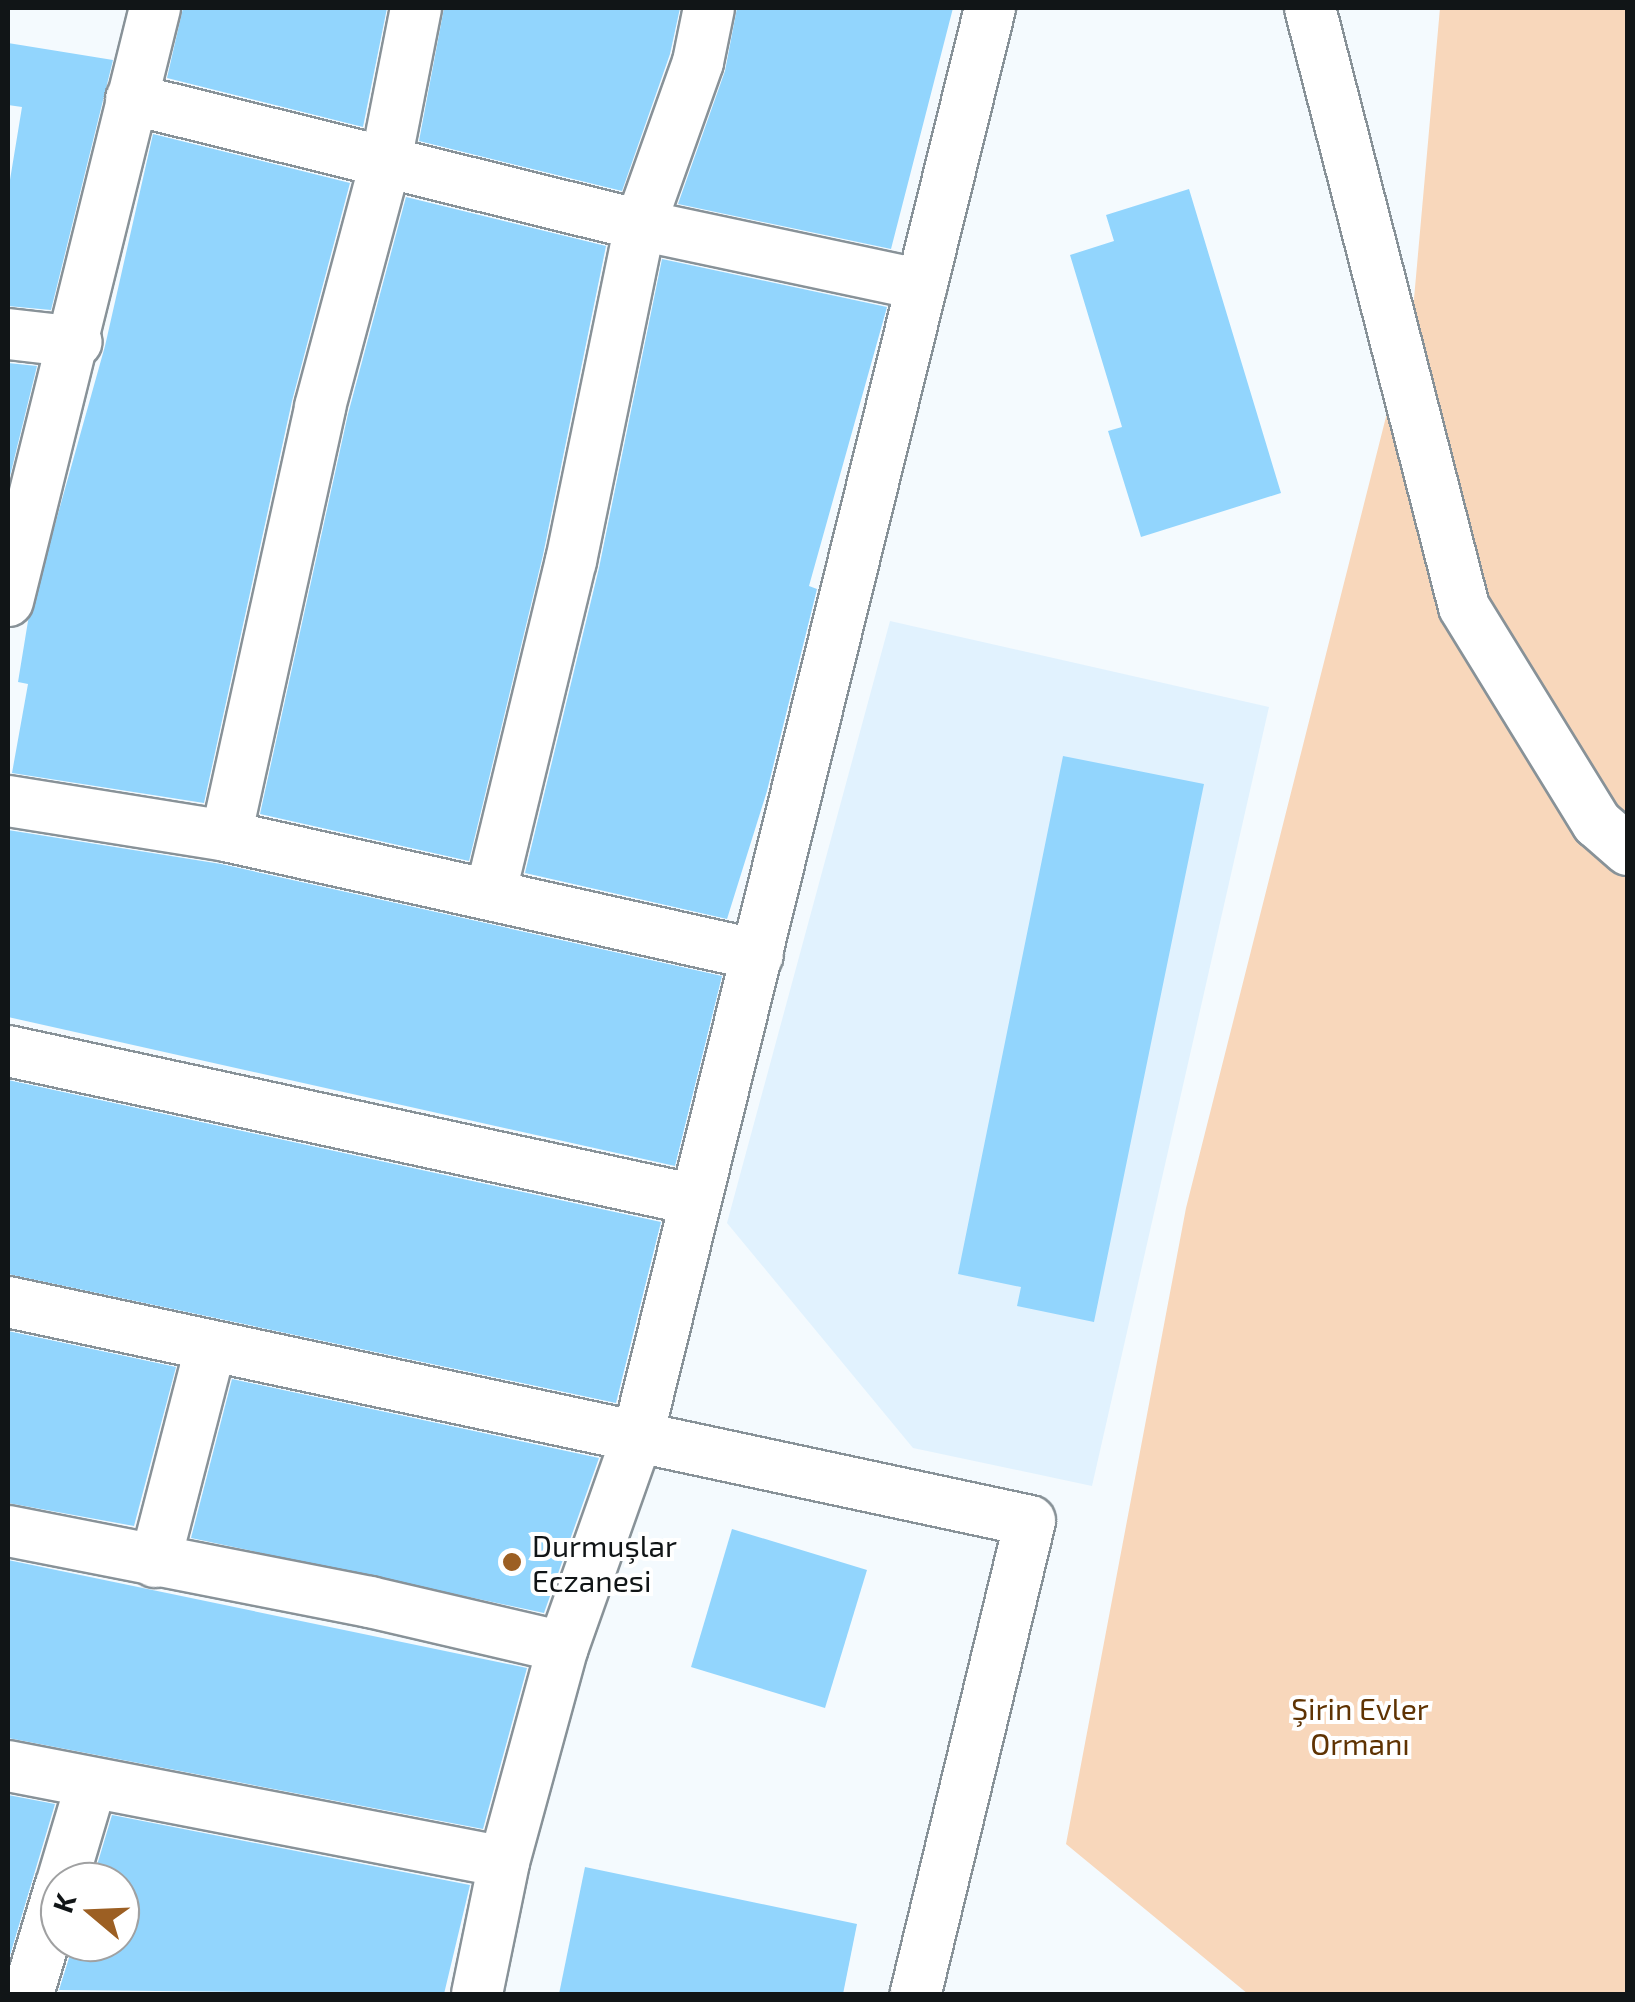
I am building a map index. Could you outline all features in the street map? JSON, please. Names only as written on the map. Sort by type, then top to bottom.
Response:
[{"type":"street","points":[[8,594],[76,342],[130,98],[155,8]]},
{"type":"street","points":[[226,836],[320,408],[386,161],[416,8]]},
{"type":"street","points":[[491,891],[571,561],[640,224],[698,62],[709,8]]},
{"type":"street","points":[[477,1994],[504,1862],[563,1647],[638,1435],[691,1199],[758,955],[990,8]]},
{"type":"street","points":[[1310,8],[1464,607],[1598,823],[1628,850]]},
{"type":"street","points":[[130,98],[640,224],[922,286]]},
{"type":"street","points":[[8,334],[76,342]]},
{"type":"street","points":[[8,801],[226,836],[491,891],[758,955]]},
{"type":"street","points":[[8,1051],[691,1199]]},
{"type":"street","points":[[8,1302],[210,1349],[638,1435],[1030,1521],[916,1994]]},
{"type":"street","points":[[155,1562],[210,1349]]},
{"type":"street","points":[[8,1532],[370,1602],[563,1647]]},
{"type":"street","points":[[8,1766],[504,1862]]},
{"type":"street","points":[[68,1862],[91,1785]]},
{"type":"street","points":[[28,1994],[40,1954]]},
{"type":"shaded area","points":[[890,621],[1269,707],[1092,1486],[913,1448],[727,1223]]},
{"type":"green space","name":"Şirin Evler Ormanı","points":[[1440,8],[1627,8],[1627,1994],[1248,1994],[1066,1844],[1186,1208],[1413,310]]},
{"type":"building","points":[[183,8],[387,8],[363,127],[167,78]]},
{"type":"building","points":[[444,8],[680,8],[670,54],[622,191],[419,141]]},
{"type":"building","points":[[737,8],[953,8],[891,249],[678,204],[725,71]]},
{"type":"building","points":[[8,43],[113,60],[51,310],[8,306],[8,192],[22,107],[8,105]]},
{"type":"building","points":[[153,134],[350,183],[292,401],[204,803],[12,773],[28,684],[18,682],[28,621],[105,346]]},
{"type":"building","points":[[1189,189],[1281,493],[1141,537],[1108,431],[1122,427],[1070,255],[1114,241],[1106,215]]},
{"type":"building","points":[[406,197],[606,246],[543,555],[469,861],[260,814],[348,414]]},
{"type":"building","points":[[662,259],[887,307],[809,586],[817,589],[767,791],[727,919],[525,873],[599,568]]},
{"type":"building","points":[[8,363],[37,366],[8,484]]},
{"type":"building","points":[[1063,756],[1204,784],[1094,1322],[1017,1306],[1021,1287],[958,1274]]},
{"type":"building","points":[[8,830],[221,864],[722,976],[675,1166],[8,1017]]},
{"type":"building","points":[[8,1080],[661,1222],[616,1403],[8,1274]]},
{"type":"building","points":[[8,1331],[176,1367],[134,1526],[8,1503]]},
{"type":"building","points":[[232,1379],[599,1458],[544,1613],[191,1538]]},
{"type":"building","points":[[732,1529],[867,1570],[825,1708],[691,1667]]},
{"type":"building","points":[[8,1560],[527,1668],[483,1829],[8,1738]]},
{"type":"building","points":[[8,1795],[55,1804],[8,1962]]},
{"type":"building","points":[[112,1815],[470,1885],[444,1994],[59,1990],[68,1962],[140,1962],[140,1862],[98,1862]]},
{"type":"building","points":[[585,1867],[857,1924],[843,1994],[559,1994]]},
{"type":"place","name":"Durmuşlar Eczanesi","points":[[512,1562]]}]
